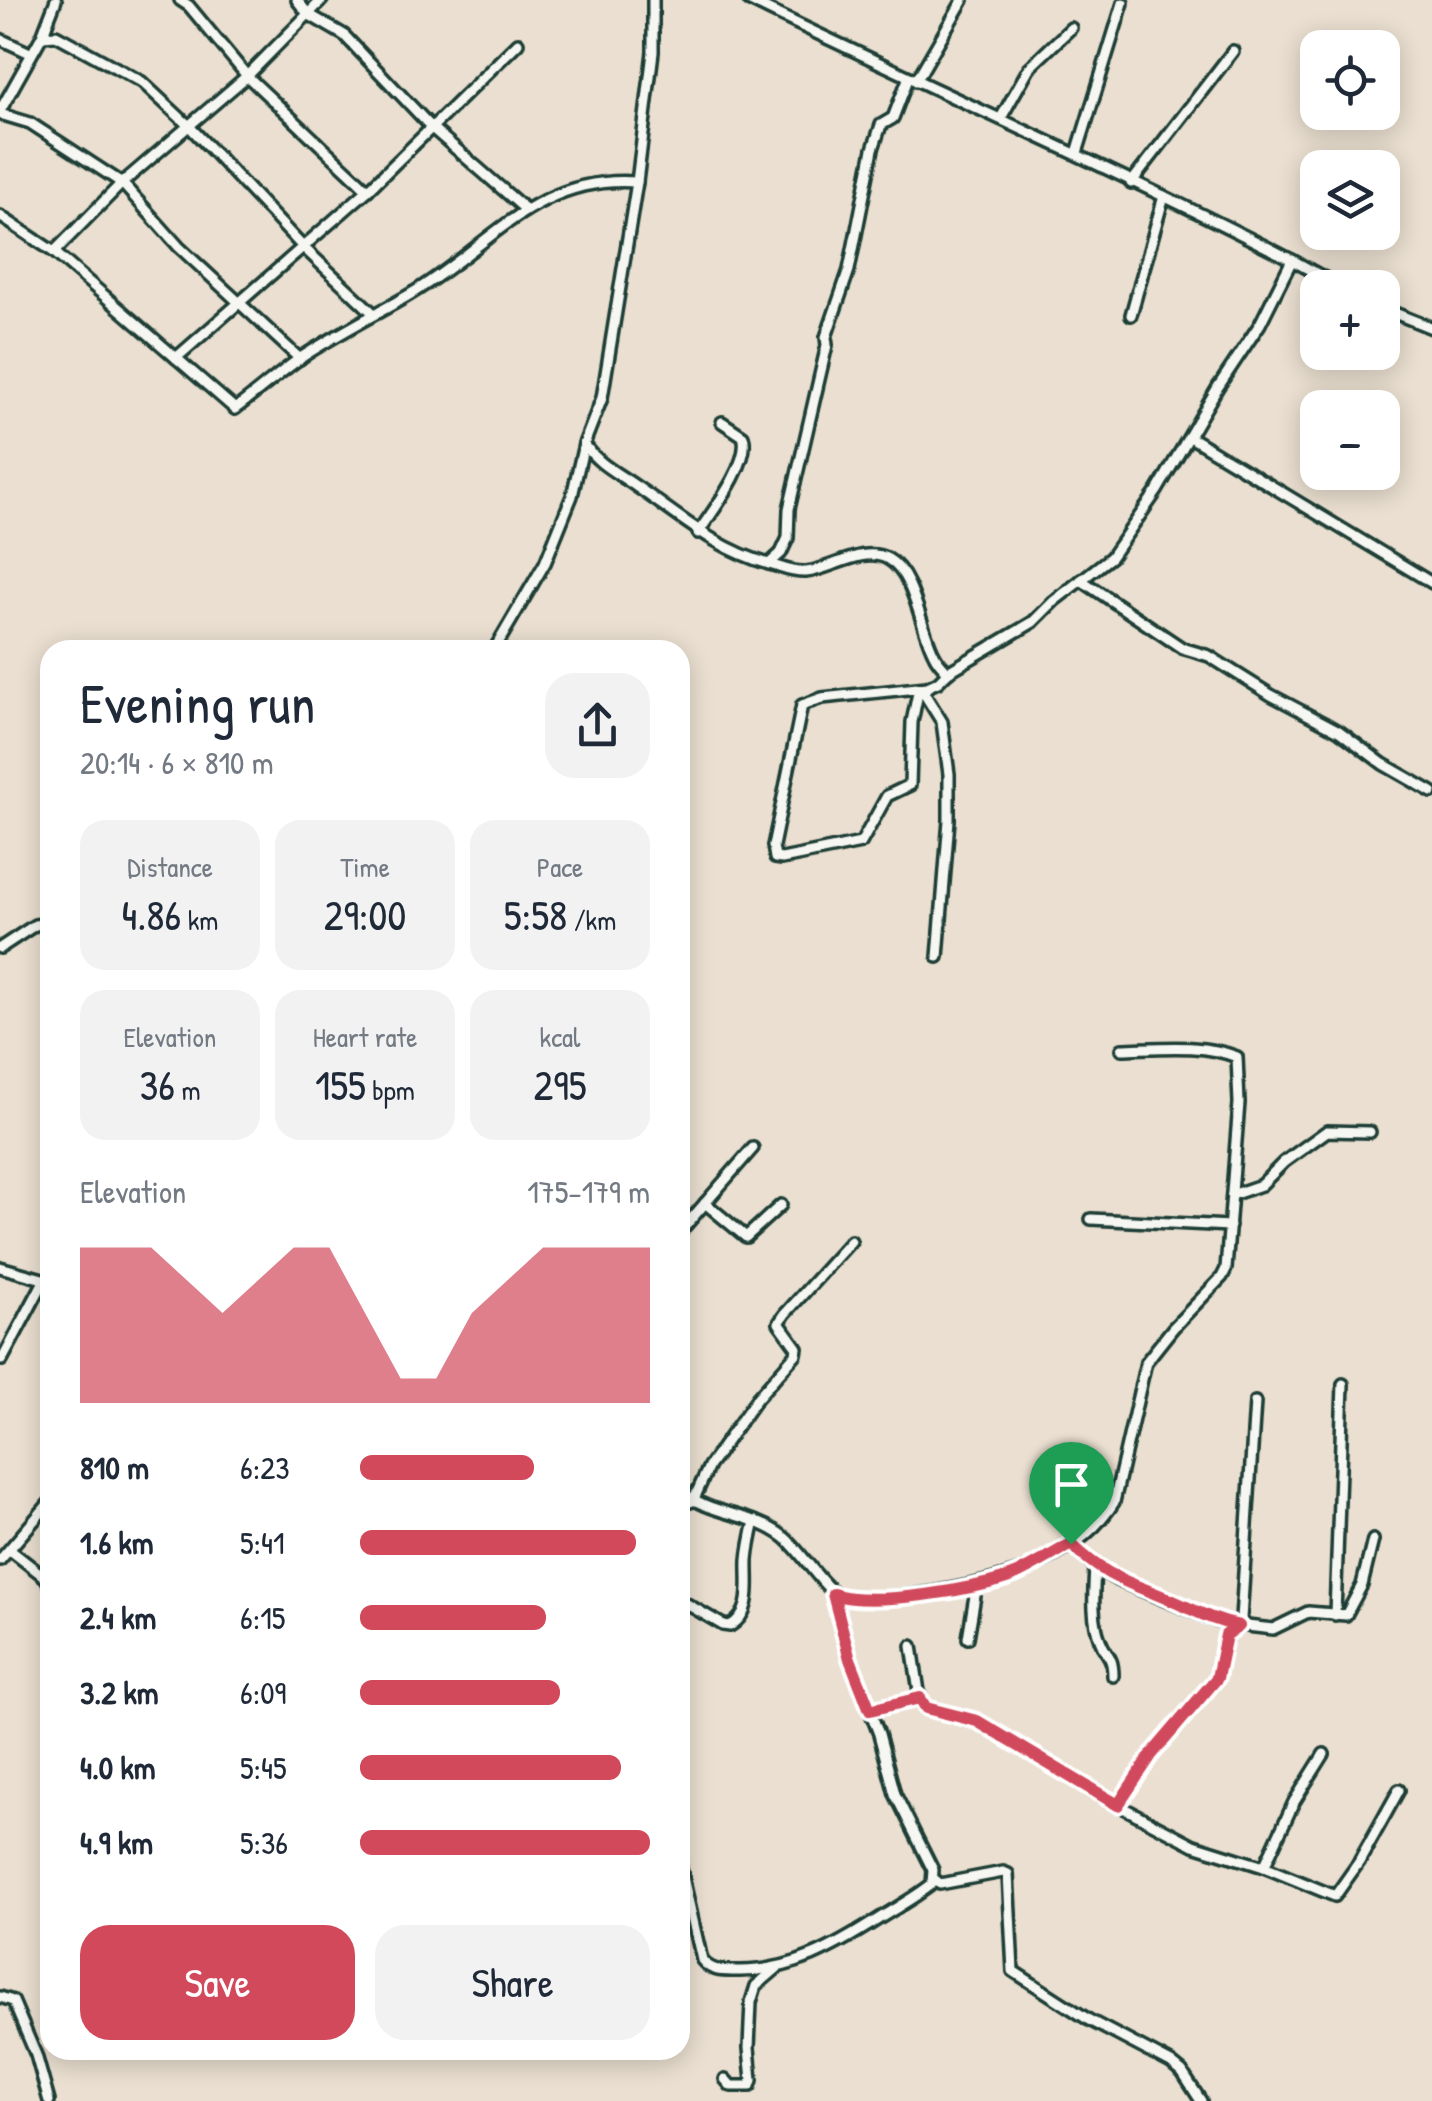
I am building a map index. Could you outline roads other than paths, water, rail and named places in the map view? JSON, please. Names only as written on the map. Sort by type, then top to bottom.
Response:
[{"type":"street","points":[[56,0],[42,36],[0,112],[30,122],[122,183],[180,247],[300,359]]},
{"type":"street","points":[[180,0],[246,76],[368,190]]},
{"type":"street","points":[[298,0],[308,14],[344,35],[432,128],[525,210]]},
{"type":"street","points":[[54,252],[122,183],[246,76],[322,0]]},
{"type":"street","points":[[500,640],[545,563],[572,496],[584,444],[602,398],[654,52],[653,0]]},
{"type":"street","points":[[748,0],[912,80],[1077,153],[1310,270]]},
{"type":"street","points":[[769,564],[782,554],[788,538],[790,509],[826,337],[850,270],[872,148],[881,126],[893,118],[912,80],[964,0]]},
{"type":"street","points":[[1077,153],[1123,3]]},
{"type":"street","points":[[1001,118],[1029,68],[1070,28]]},
{"type":"street","points":[[42,36],[56,35],[142,82],[302,246],[373,312]]},
{"type":"street","points":[[0,39],[30,53]]},
{"type":"street","points":[[176,358],[368,190],[518,43]]},
{"type":"street","points":[[1131,183],[1232,51]]},
{"type":"street","points":[[0,216],[54,252],[234,409],[300,359],[373,312],[409,295],[525,210],[557,193],[594,181],[637,182]]},
{"type":"street","points":[[1131,315],[1164,196]]},
{"type":"street","points":[[926,688],[822,698],[802,705],[773,846],[775,858],[861,843],[887,796],[910,785],[912,722],[918,693],[926,688],[973,654],[1033,622],[1111,557],[1260,324],[1292,260]]},
{"type":"street","points":[[1400,315],[1432,328]]},
{"type":"street","points":[[698,533],[724,495],[746,446],[743,436],[722,422]]},
{"type":"street","points":[[1190,437],[1432,583]]},
{"type":"street","points":[[584,444],[600,464],[698,533],[738,555],[784,570],[806,572],[858,557],[892,560],[910,587],[934,656],[948,672]]},
{"type":"street","points":[[1081,580],[1182,648],[1209,656],[1432,792]]},
{"type":"street","points":[[926,688],[942,722],[949,774],[938,957]]},
{"type":"street","points":[[0,948],[40,924]]},
{"type":"street","points":[[833,1594],[848,1598],[902,1597],[972,1586],[1016,1574],[1102,1522],[1114,1502],[1146,1362],[1222,1278],[1228,1254],[1240,1103],[1238,1057],[1221,1050],[1122,1048]]},
{"type":"street","points":[[1232,1195],[1262,1186],[1284,1162],[1328,1131],[1370,1132]]},
{"type":"street","points":[[690,1220],[754,1148]]},
{"type":"street","points":[[705,1203],[746,1237],[781,1205]]},
{"type":"street","points":[[1091,1219],[1230,1226]]},
{"type":"street","points":[[693,1502],[709,1466],[757,1398],[796,1354],[797,1348],[779,1324],[785,1314],[851,1240]]},
{"type":"street","points":[[0,1266],[40,1279]]},
{"type":"street","points":[[2,1360],[40,1293]]},
{"type":"street","points":[[1335,1616],[1343,1384]]},
{"type":"street","points":[[1118,1805],[1152,1754],[1217,1678],[1226,1635],[1239,1626],[1254,1402]]},
{"type":"street","points":[[690,1499],[755,1520],[781,1534],[802,1552],[833,1594],[850,1659],[896,1794],[934,1878],[940,1884],[1008,1874],[1013,1971],[1089,2020],[1171,2063],[1182,2072],[1201,2101]]},
{"type":"street","points":[[0,1560],[40,1514]]},
{"type":"street","points":[[690,1606],[723,1625],[737,1622],[747,1602],[749,1550],[755,1520]]},
{"type":"street","points":[[1071,1544],[1095,1567],[1201,1616],[1239,1626],[1278,1628],[1308,1612],[1346,1615],[1358,1594],[1373,1540]]},
{"type":"street","points":[[10,1550],[40,1573]]},
{"type":"street","points":[[1095,1567],[1099,1638],[1112,1656],[1113,1676]]},
{"type":"street","points":[[968,1638],[975,1596],[972,1586]]},
{"type":"street","points":[[839,1609],[848,1598]]},
{"type":"street","points":[[912,1646],[920,1698],[926,1708],[977,1721],[1194,1845],[1264,1867],[1335,1896],[1399,1790]]},
{"type":"street","points":[[870,1710],[920,1698]]},
{"type":"street","points":[[1264,1867],[1294,1802],[1324,1754]]},
{"type":"street","points":[[690,1912],[702,1960],[711,1969],[749,1972],[805,1960],[842,1943],[925,1890],[934,1878]]},
{"type":"street","points":[[725,2079],[731,2086],[750,2086],[752,2002],[756,1986],[779,1967]]},
{"type":"street","points":[[0,1997],[13,2001],[36,2055],[48,2101]]}]
